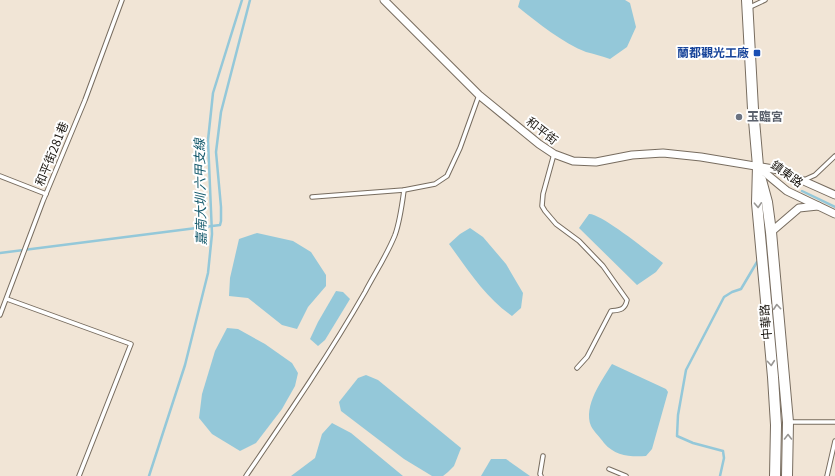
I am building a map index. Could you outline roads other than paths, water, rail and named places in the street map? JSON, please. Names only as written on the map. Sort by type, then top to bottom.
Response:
[{"type":"street","name":"和平街","points":[[384,0],[479,95],[539,144],[554,154],[573,161],[596,162],[632,155],[662,153],[701,157],[758,166]]},
{"type":"street","name":"中華路","points":[[747,4],[758,166],[758,203],[776,425],[775,476]]},
{"type":"street","name":"中華路","points":[[758,166],[767,202],[771,232],[788,422],[787,476]]},
{"type":"street","name":"鎮東路","points":[[758,166],[779,170],[835,195]]},
{"type":"street","name":"鎮東路","points":[[758,166],[787,191],[835,214]]},
{"type":"street","points":[[771,232],[799,208],[819,206]]},
{"type":"lane","name":"和平街281巷","points":[[0,315],[46,194],[85,100],[122,0]]},
{"type":"lane","points":[[747,4],[765,0]]},
{"type":"lane","points":[[312,197],[404,190],[435,184],[447,176],[460,148],[479,95]]},
{"type":"lane","points":[[554,154],[543,194],[542,206],[545,212],[556,224],[579,241],[603,266],[627,300],[625,307],[622,310],[611,311],[588,358],[576,368]]},
{"type":"lane","points":[[804,180],[815,175],[835,158]]},
{"type":"lane","points":[[0,176],[46,194]]},
{"type":"lane","points":[[246,476],[340,334],[387,252],[395,235],[404,190]]},
{"type":"lane","points":[[7,299],[131,344],[78,476]]},
{"type":"lane","points":[[788,422],[835,422]]},
{"type":"lane","points":[[827,476],[835,441]]},
{"type":"lane","points":[[541,476],[543,456]]},
{"type":"lane","points":[[609,469],[626,476]]},
{"type":"water","points":[[520,0],[625,0],[630,3],[636,27],[627,47],[610,59],[586,52],[560,38],[518,7]]},
{"type":"water","points":[[589,214],[595,215],[615,227],[663,263],[656,272],[637,285],[579,228]]},
{"type":"water","points":[[470,228],[483,237],[506,264],[523,293],[521,308],[512,316],[502,309],[485,292],[449,244],[460,234]]},
{"type":"water","points":[[257,233],[293,241],[311,252],[326,275],[326,286],[308,307],[297,329],[282,325],[248,298],[229,296],[230,278],[239,239]]},
{"type":"water","points":[[336,291],[343,292],[350,299],[325,340],[318,346],[310,339]]},
{"type":"water","points":[[227,328],[238,329],[265,344],[292,363],[298,373],[295,386],[282,409],[256,443],[240,451],[212,434],[199,418],[202,394],[215,351]]},
{"type":"water","points":[[612,364],[666,389],[668,392],[652,449],[646,456],[629,456],[613,451],[604,443],[591,426],[589,418],[591,402],[599,385]]},
{"type":"water","points":[[366,375],[378,380],[461,448],[454,466],[448,472],[443,476],[432,476],[404,459],[341,411],[339,402],[358,378]]},
{"type":"water","points":[[332,423],[351,433],[403,476],[291,476],[315,458],[322,434]]},
{"type":"water","points":[[491,459],[506,459],[530,476],[481,476]]},
{"type":"waterway","name":"嘉南大圳 六甲支線","points":[[149,476],[185,365],[208,273],[212,234],[208,140],[213,93],[242,0]]},
{"type":"waterway","points":[[0,253],[220,225],[221,207],[216,152],[221,112],[250,0]]},
{"type":"waterway","points":[[802,191],[835,207]]},
{"type":"waterway","points":[[720,476],[724,458],[723,451],[693,443],[677,436],[678,415],[686,370],[724,297],[741,289],[757,262]]},
{"type":"place","name":"蘭都觀光工廠","points":[[757,53]]},
{"type":"place","name":"玉臨宮","points":[[739,117]]}]
